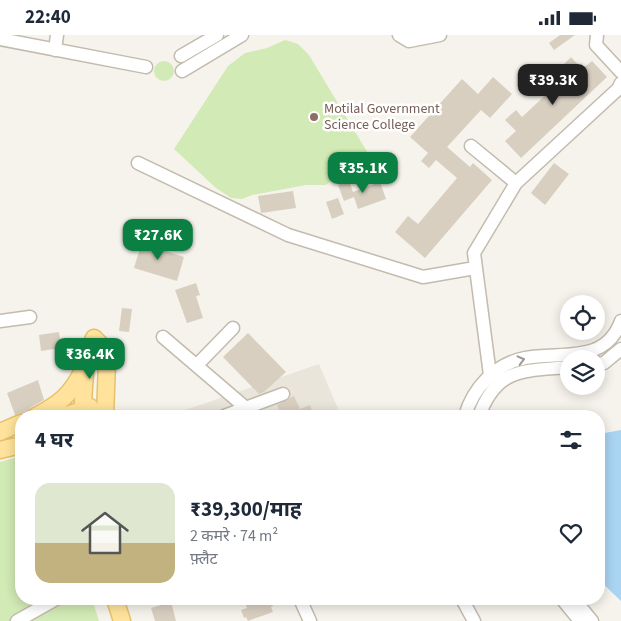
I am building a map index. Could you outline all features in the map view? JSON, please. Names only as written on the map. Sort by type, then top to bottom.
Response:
[{"type":"main road","points":[[48,410],[67,397],[77,383],[94,338],[98,361],[91,410]]},
{"type":"main road","points":[[85,366],[91,410]]},
{"type":"main road","points":[[0,434],[15,426]]},
{"type":"main road","points":[[0,434],[15,430]]},
{"type":"main road","points":[[0,450],[15,446]]},
{"type":"main road","points":[[117,605],[122,621]]},
{"type":"street","points":[[55,50],[57,35]]},
{"type":"street","points":[[181,56],[203,39],[217,35]]},
{"type":"street","points":[[182,71],[242,35]]},
{"type":"street","points":[[399,35],[409,41],[440,35]]},
{"type":"street","points":[[597,35],[596,45],[621,72]]},
{"type":"street","points":[[0,39],[146,67]]},
{"type":"street","points":[[490,375],[474,253],[516,183],[618,89],[621,83]]},
{"type":"street","points":[[471,145],[516,183]]},
{"type":"street","points":[[138,163],[288,235],[306,241],[423,277],[475,268]]},
{"type":"street","points":[[0,321],[30,317]]},
{"type":"street","points":[[467,410],[478,388],[490,375],[506,365],[526,358],[581,354],[595,350],[607,343],[617,333],[621,321]]},
{"type":"street","points":[[197,365],[233,328]]},
{"type":"street","points":[[163,337],[246,408]]},
{"type":"street","points":[[605,362],[621,349]]},
{"type":"street","points":[[481,410],[494,388],[511,374],[521,371],[560,368]]},
{"type":"street","points":[[240,410],[283,394]]},
{"type":"street","points":[[17,621],[45,605]]},
{"type":"street","points":[[303,605],[310,621]]},
{"type":"street","points":[[465,605],[474,621]]},
{"type":"street","points":[[567,605],[580,621]]},
{"type":"street","points":[[579,605],[592,621]]},
{"type":"shaded area","points":[[319,364],[338,410],[185,410]]},
{"type":"green space","points":[[285,40],[298,44],[309,55],[369,155],[357,164],[344,168],[326,185],[306,185],[252,195],[242,199],[231,198],[216,188],[174,149],[228,66],[245,53],[267,48]]},
{"type":"green space","points":[[160,61],[168,61],[174,67],[174,75],[168,81],[160,81],[154,75],[154,67]]},
{"type":"green space","points":[[15,458],[15,605],[94,605],[99,621],[0,621],[0,462]]},
{"type":"water","points":[[621,430],[621,601],[605,586],[605,433]]},
{"type":"building","points":[[560,35],[575,35],[554,50],[549,43]]},
{"type":"building","points":[[571,57],[582,69],[592,61],[607,77],[521,158],[505,141],[516,131],[505,120],[516,110],[522,117],[568,74],[561,67]]},
{"type":"building","points":[[493,77],[512,94],[490,118],[481,110],[447,147],[470,167],[473,163],[492,180],[425,258],[395,232],[408,216],[418,224],[457,178],[436,160],[429,168],[421,161],[428,153],[410,137],[462,79],[478,94]]},
{"type":"building","points":[[554,163],[569,174],[545,205],[531,193]]},
{"type":"building","points":[[349,181],[353,192],[380,182],[386,199],[358,209],[354,197],[344,201],[338,185]]},
{"type":"building","points":[[293,191],[296,208],[261,213],[258,196]]},
{"type":"building","points":[[338,198],[344,214],[332,219],[326,202]]},
{"type":"building","points":[[143,238],[155,241],[153,247],[184,257],[177,281],[134,268]]},
{"type":"building","points":[[196,283],[200,295],[196,296],[203,318],[187,323],[175,290]]},
{"type":"building","points":[[122,308],[132,309],[129,332],[119,331]]},
{"type":"building","points":[[59,332],[61,348],[41,351],[39,335]]},
{"type":"building","points":[[248,333],[286,372],[264,392],[259,394],[223,357]]},
{"type":"building","points":[[38,380],[44,400],[29,410],[15,410],[15,415],[7,393]]},
{"type":"building","points":[[294,396],[300,409],[310,405],[312,410],[279,410],[277,405]]},
{"type":"building","points":[[161,605],[172,605],[176,621],[155,621],[151,608]]},
{"type":"building","points":[[246,605],[273,605],[271,607],[273,612],[248,621],[246,617],[244,618],[241,610],[247,608]]},
{"type":"place","name":"Motilal Government Science College","points":[[314,117]]}]
